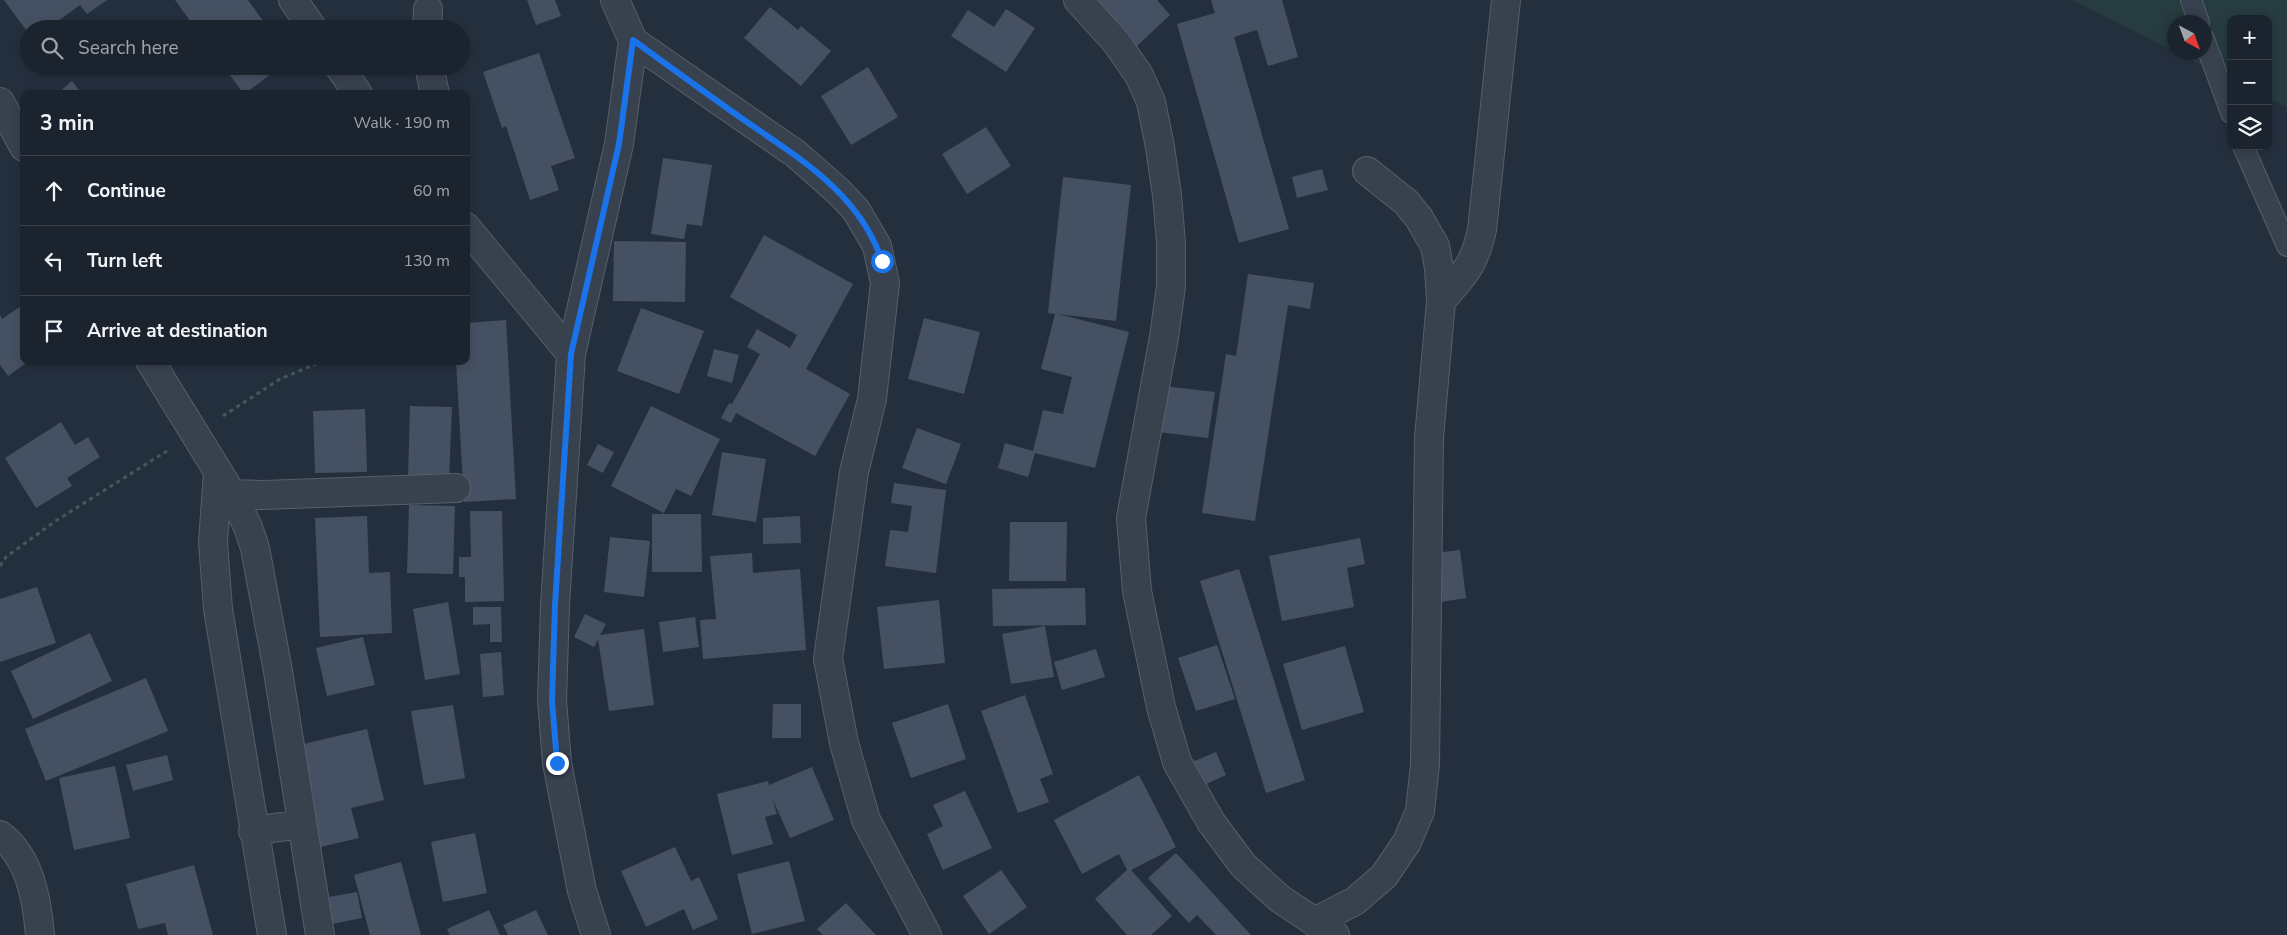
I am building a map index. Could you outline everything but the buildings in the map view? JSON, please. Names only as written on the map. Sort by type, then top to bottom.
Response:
[{"type":"street","points":[[293,0],[307,20]]},
{"type":"street","points":[[596,935],[582,892],[557,763],[552,700],[555,605],[571,354],[619,144],[633,40],[616,0]]},
{"type":"street","points":[[1078,0],[1116,42],[1139,75],[1150,102],[1160,146],[1167,195],[1171,243],[1171,286],[1164,337],[1131,518],[1138,591],[1161,707],[1177,762],[1211,822],[1243,865],[1280,899],[1325,929],[1384,876],[1407,842],[1420,811],[1425,764],[1429,438],[1441,300],[1435,246],[1419,218],[1406,202],[1367,170]]},
{"type":"street","points":[[1441,300],[1468,270],[1477,253],[1482,230],[1506,0]]},
{"type":"street","points":[[633,40],[796,154],[840,192],[856,210],[877,246],[885,283],[872,399],[854,472],[828,659],[844,743],[866,820],[927,935]]},
{"type":"street","points":[[345,75],[355,90]]},
{"type":"street","points":[[431,75],[434,90]]},
{"type":"street","points":[[0,102],[20,140]]},
{"type":"street","points":[[470,232],[571,354]]},
{"type":"street","points":[[152,365],[225,483],[248,527],[255,548],[278,671],[320,935]]},
{"type":"street","points":[[225,483],[264,495],[456,488]]},
{"type":"street","points":[[225,483],[213,542],[218,609],[253,831],[272,935]]},
{"type":"street","points":[[253,831],[302,824]]},
{"type":"street","points":[[0,835],[18,852],[25,868],[38,913],[40,935]]},
{"type":"lane","points":[[2191,0],[2196,15]]},
{"type":"lane","points":[[2212,60],[2228,105]]},
{"type":"lane","points":[[2245,150],[2287,246]]},
{"type":"path","points":[[0,566],[6,557],[130,472],[195,434],[280,379],[313,365]]},
{"type":"green space","points":[[2072,0],[2287,0],[2287,107],[2272,100],[2272,15],[2227,15],[2227,77],[2192,60],[2212,60],[2212,15],[2167,15],[2167,48]]},
{"type":"route","points":[[557,763],[552,700],[555,605],[571,354],[583,294],[619,144],[633,40],[744,120],[796,154],[840,192],[856,210],[866,226],[877,246],[882,261]]}]
